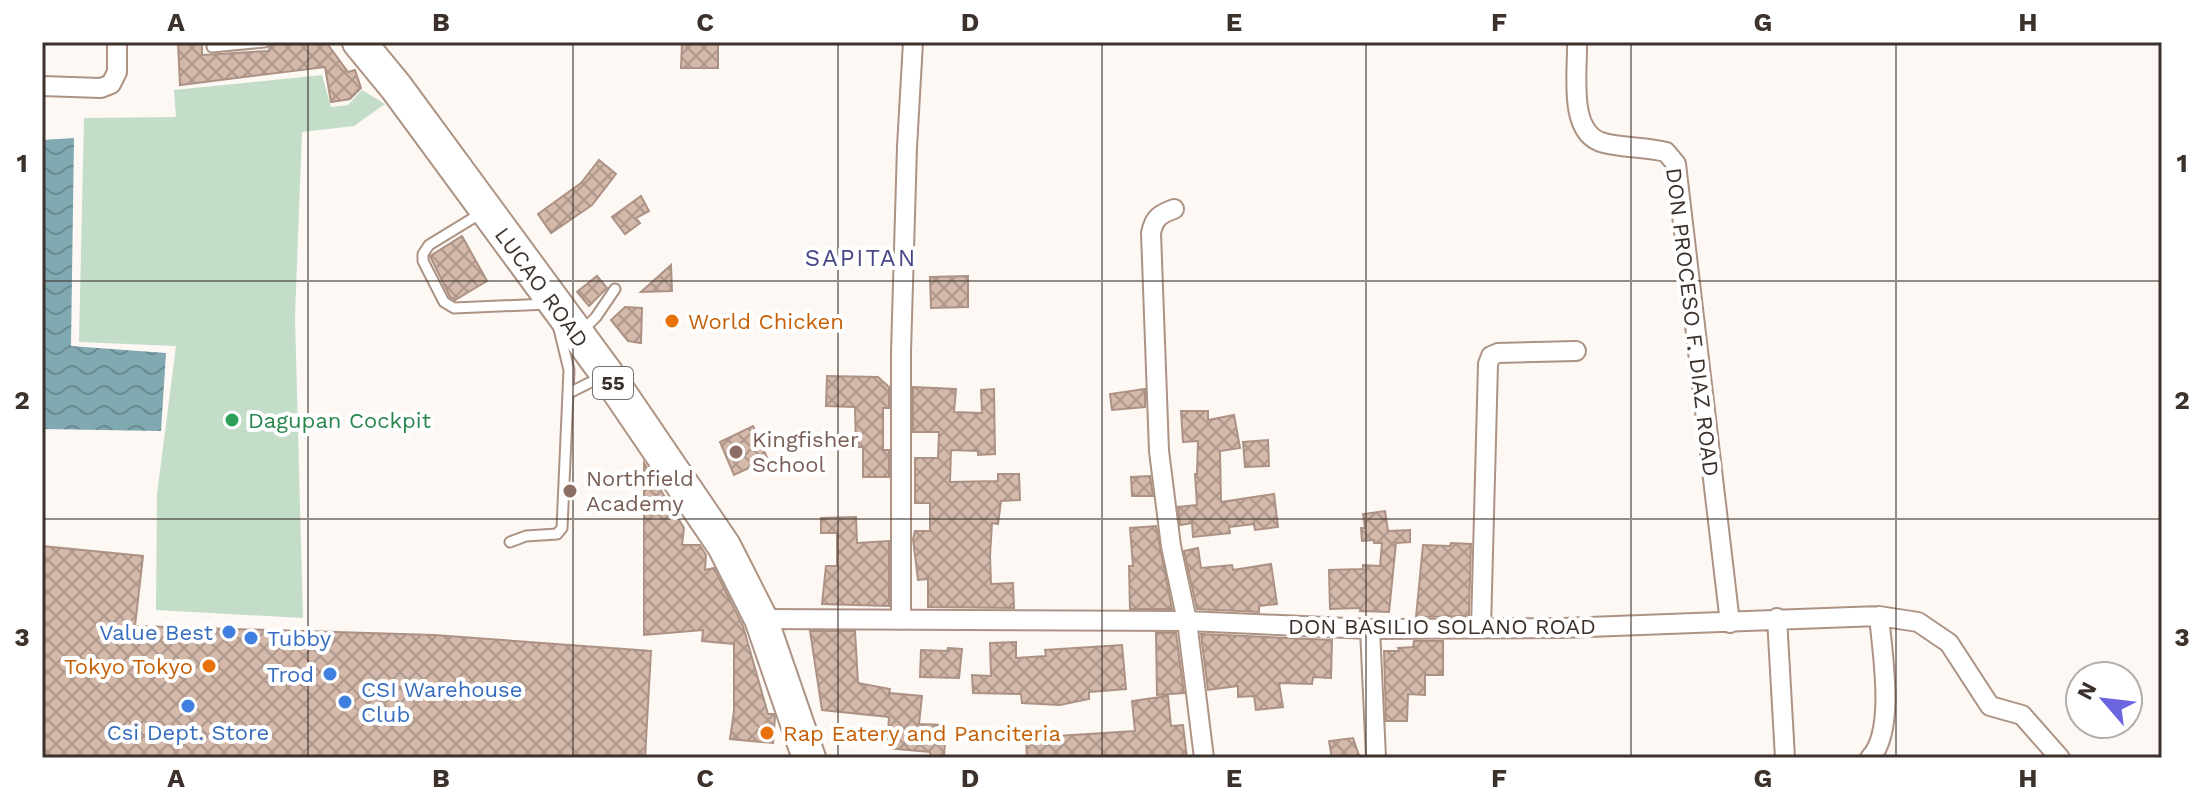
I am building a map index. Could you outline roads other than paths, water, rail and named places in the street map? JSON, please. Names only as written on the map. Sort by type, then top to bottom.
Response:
[{"type":"highway","name":"LUCAO ROAD","points":[[359,42],[486,210],[563,322],[607,374],[724,546],[761,619],[809,758]]},
{"type":"street","points":[[42,86],[101,88],[111,84],[117,72],[117,42]]},
{"type":"street","points":[[901,620],[901,352],[913,42]]},
{"type":"street","name":"DON PROCESO F. DIAZ ROAD","points":[[1577,42],[1579,118],[1584,132],[1592,139],[1605,143],[1666,152],[1676,164],[1730,623]]},
{"type":"street","points":[[1174,209],[1163,213],[1153,224],[1151,271],[1159,451],[1171,546],[1187,621],[1204,758]]},
{"type":"street","points":[[1481,628],[1488,364],[1491,356],[1498,353],[1576,351]]},
{"type":"street","points":[[1870,758],[1883,734],[1884,671],[1879,616]]},
{"type":"street","name":"DON BASILIO SOLANO ROAD","points":[[761,619],[1187,621],[1370,629],[1730,623],[1777,618],[1879,616],[1918,622],[1949,643],[1990,706],[2022,715],[2060,758]]},
{"type":"street","points":[[1777,618],[1785,758]]},
{"type":"street","points":[[1370,629],[1376,758]]},
{"type":"lane","points":[[212,47],[265,42]]},
{"type":"lane","points":[[486,210],[429,245],[423,254],[423,261],[444,302],[460,309],[563,322],[596,317],[615,289]]},
{"type":"lane","points":[[510,542],[526,536],[557,534],[562,528],[569,393],[563,322]]},
{"type":"lane","points":[[569,393],[607,374]]},
{"type":"water","points":[[74,138],[71,346],[166,353],[161,431],[42,429],[42,140]]},
{"type":"place","name":"World Chicken","points":[[672,321]]},
{"type":"place","name":"Dagupan Cockpit","points":[[232,420]]},
{"type":"place","name":"Kingfisher School","points":[[736,452]]},
{"type":"place","name":"Northfield Academy","points":[[570,491]]},
{"type":"place","name":"Value Best","points":[[229,632]]},
{"type":"place","name":"Tubby","points":[[251,638]]},
{"type":"place","name":"Tokyo Tokyo","points":[[209,666]]},
{"type":"place","name":"Trod","points":[[330,674]]},
{"type":"place","name":"CSI Warehouse Club","points":[[345,702]]},
{"type":"place","name":"Csi Dept. Store","points":[[188,706]]},
{"type":"place","name":"Rap Eatery and Panciteria","points":[[767,733]]},
{"type":"district","name":"SAPITAN","points":[[861,258]]}]
